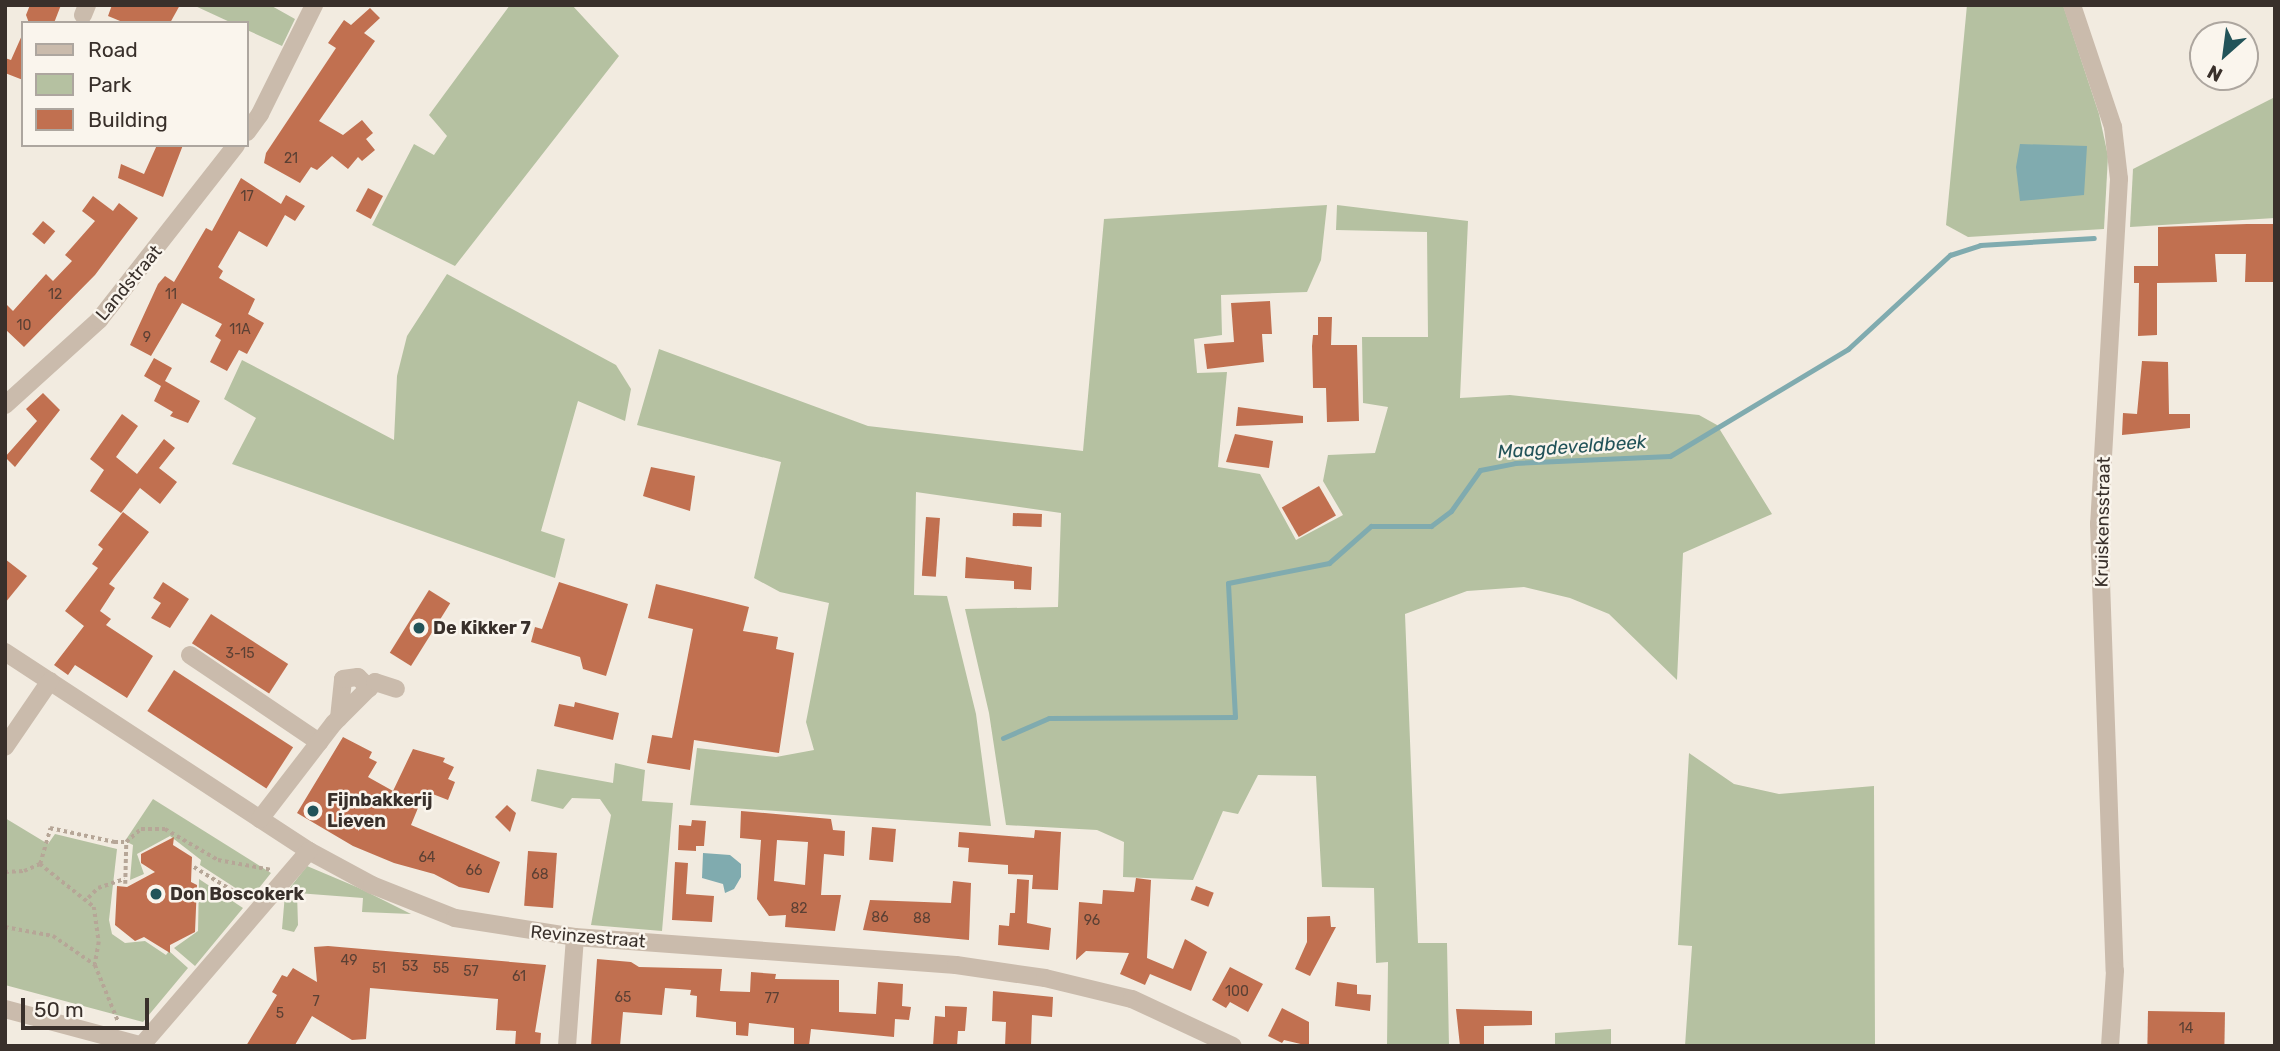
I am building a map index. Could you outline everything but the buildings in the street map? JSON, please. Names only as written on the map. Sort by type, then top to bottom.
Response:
[{"type":"street","points":[[248,131],[260,114],[314,5]]},
{"type":"street","name":"Kruiskensstraat","points":[[2072,5],[2113,127],[2119,179],[2099,524],[2115,971],[2110,1046]]},
{"type":"street","name":"Landstraat","points":[[5,405],[99,320],[234,147]]},
{"type":"street","name":"Revinzestraat","points":[[5,652],[309,851],[372,885],[455,918],[575,937],[956,965],[1045,978],[1132,999],[1233,1046]]},
{"type":"street","points":[[190,655],[319,741]]},
{"type":"street","points":[[340,718],[343,679],[358,677],[369,688]]},
{"type":"street","points":[[5,747],[50,681]]},
{"type":"street","points":[[260,819],[319,741],[369,688],[386,682],[396,688]]},
{"type":"street","points":[[5,1009],[139,1045],[309,851]]},
{"type":"street","points":[[567,1046],[575,937]]},
{"type":"path","points":[[40,864],[50,828],[126,842]]},
{"type":"path","points":[[88,898],[98,888],[124,881],[126,842],[141,829],[165,829],[218,860],[258,865],[286,878]]},
{"type":"path","points":[[5,872],[24,871],[40,864]]},
{"type":"path","points":[[40,864],[88,898],[97,916],[95,965],[117,1019],[139,1045]]},
{"type":"path","points":[[194,867],[260,908]]},
{"type":"path","points":[[5,928],[53,936],[95,965]]},
{"type":"green space","points":[[193,5],[270,5],[295,19],[282,46],[248,30],[248,21],[228,21]]},
{"type":"green space","points":[[510,5],[572,5],[619,56],[455,266],[372,225],[414,144],[434,155],[447,136],[429,115]]},
{"type":"green space","points":[[1967,5],[2063,5],[2099,114],[2108,156],[2104,229],[1968,237],[1946,225]]},
{"type":"green space","points":[[2275,97],[2275,218],[2130,227],[2133,169]]},
{"type":"green space","points":[[1327,205],[1321,260],[1307,292],[1221,295],[1222,335],[1194,339],[1197,373],[1227,372],[1218,467],[1260,474],[1296,540],[1343,515],[1323,481],[1328,455],[1375,453],[1388,407],[1363,403],[1362,337],[1428,337],[1427,232],[1336,230],[1337,205],[1468,221],[1460,398],[1510,395],[1699,415],[1717,425],[1772,514],[1683,553],[1677,680],[1609,614],[1570,598],[1524,587],[1467,591],[1405,614],[1418,943],[1447,943],[1449,1046],[1387,1046],[1388,962],[1376,963],[1374,888],[1322,887],[1316,776],[1258,775],[1238,814],[1223,811],[1193,880],[1123,877],[1124,842],[1097,830],[1006,825],[989,713],[965,609],[1058,607],[1061,513],[916,492],[914,595],[947,596],[976,714],[991,826],[690,805],[697,748],[776,757],[814,750],[806,722],[829,603],[780,592],[754,578],[781,462],[637,425],[659,349],[868,426],[1083,451],[1104,219]]},
{"type":"green space","points":[[447,274],[616,365],[631,389],[625,421],[578,401],[541,531],[565,539],[555,578],[232,464],[256,418],[224,399],[242,360],[394,440],[397,376],[407,336]]},
{"type":"green space","points":[[1689,753],[1734,784],[1779,794],[1874,786],[1875,1046],[1685,1046],[1692,946],[1678,945]]},
{"type":"green space","points":[[615,763],[645,770],[642,801],[673,803],[662,931],[591,925],[611,815],[600,799],[572,798],[563,809],[531,801],[537,769],[613,783]]},
{"type":"green space","points":[[153,799],[271,873],[251,898],[200,865],[201,860],[170,836],[137,854],[144,874],[130,880],[133,845],[125,841]]},
{"type":"green space","points":[[5,818],[48,844],[55,834],[117,849],[109,920],[112,934],[125,943],[145,941],[166,955],[169,951],[188,968],[143,1022],[5,985]]},
{"type":"green space","points":[[307,866],[411,914],[362,912],[363,898],[297,893],[298,925],[294,932],[282,929],[285,894]]},
{"type":"green space","points":[[199,879],[243,908],[195,966],[174,948],[198,931]]},
{"type":"green space","points":[[1611,1029],[1611,1046],[1555,1046],[1555,1033]]},
{"type":"water","points":[[2020,144],[2087,146],[2084,195],[2020,201],[2016,167]]},
{"type":"water","points":[[703,853],[730,855],[741,864],[741,877],[734,889],[725,893],[723,884],[702,878]]},
{"type":"waterway","name":"Maagdeveldbeek","points":[[1003,738],[1049,718],[1235,717],[1228,583],[1329,563],[1371,526],[1431,526],[1451,511],[1480,470],[1515,463],[1670,456],[1848,349],[1950,255],[1980,245],[2094,238]]},
{"type":"place","name":"De Kikker 7","points":[[419,628]]},
{"type":"place","name":"Fijnbakkerij Lieven","points":[[313,811]]},
{"type":"place","name":"Don Boscokerk","points":[[156,894]]}]
